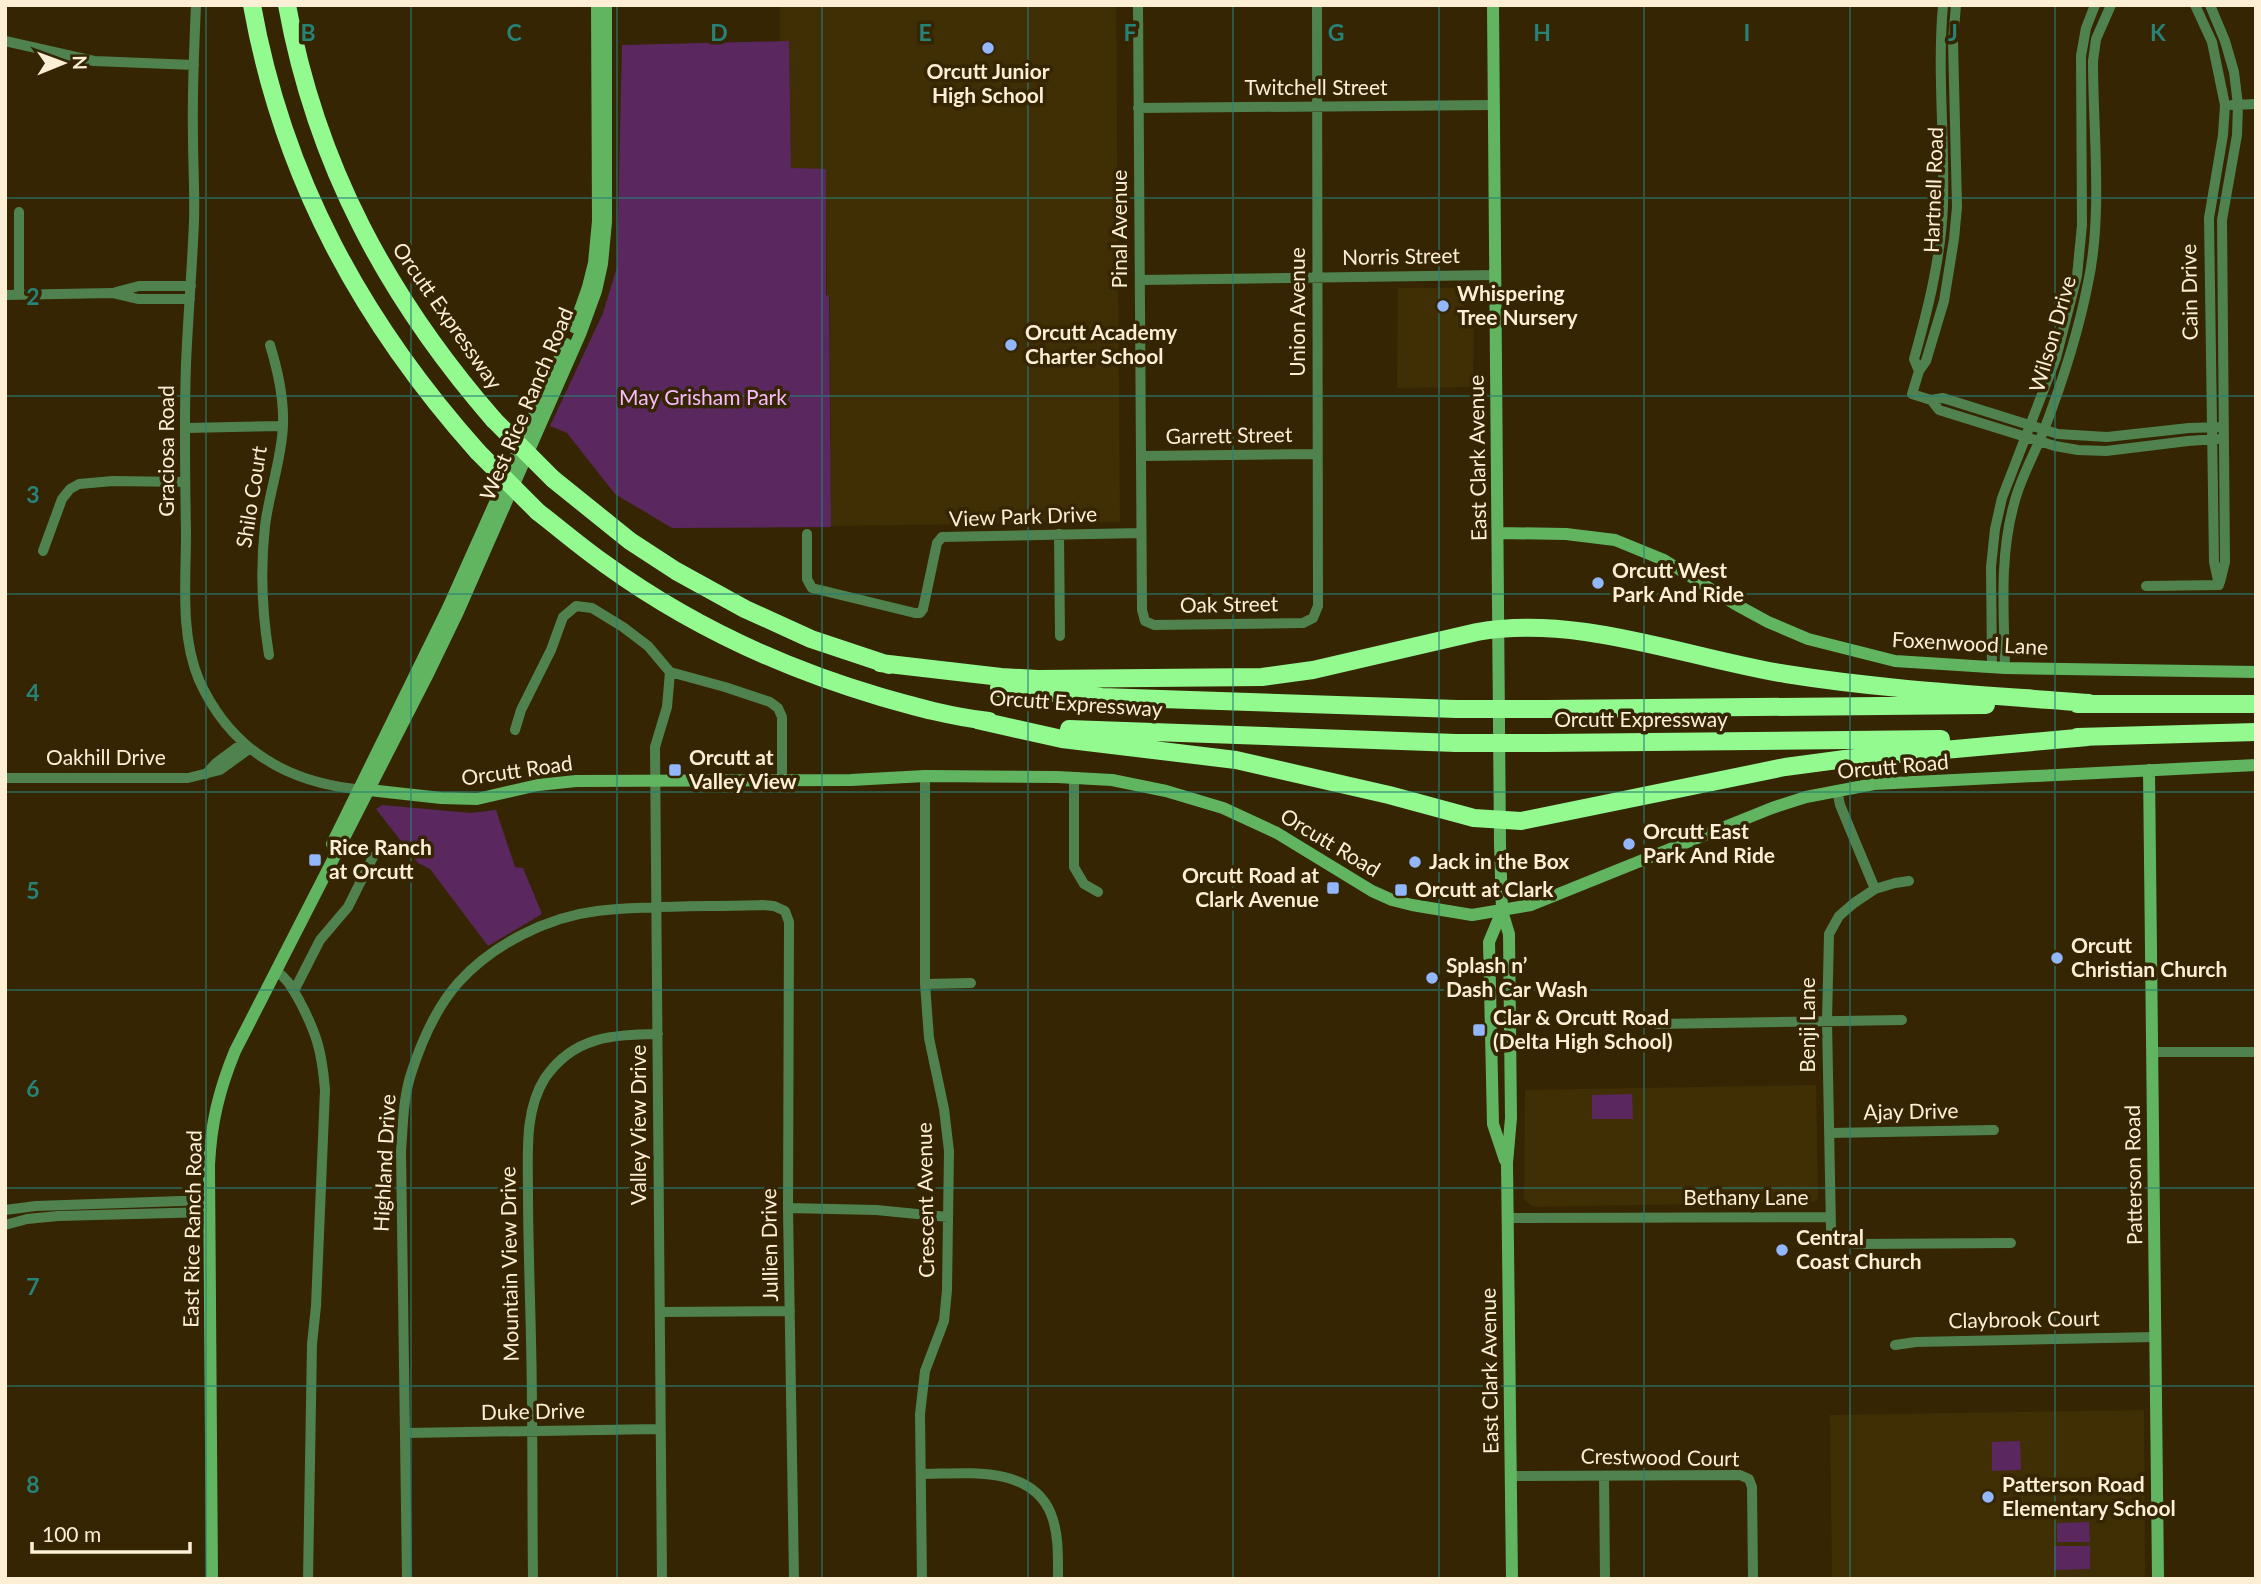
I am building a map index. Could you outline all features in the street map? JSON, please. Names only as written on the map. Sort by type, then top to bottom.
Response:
[{"type":"highway","name":"Orcutt Expressway","points":[[252,5],[258,39],[282,122],[305,188],[341,263],[370,313],[439,409],[538,512],[604,564],[641,589],[740,645],[807,673],[915,707],[977,720],[1061,729],[1456,743],[1751,742],[2256,732]]},
{"type":"highway","name":"Orcutt Expressway","points":[[287,5],[314,113],[338,178],[371,247],[436,348],[494,420],[553,479],[630,541],[744,609],[811,639],[880,663],[969,684],[1028,692],[1102,697],[1457,709],[2256,704]]},
{"type":"highway","points":[[880,663],[1038,679],[1262,677],[1313,670],[1499,628],[1578,631],[1760,669],[1841,682],[2089,704]]},
{"type":"highway","points":[[977,720],[1062,739],[1236,760],[1500,821],[1521,821],[1797,765],[2088,737]]},
{"type":"main road","name":"West Rice Ranch Road","points":[[364,790],[572,331],[588,287],[594,263],[597,221],[597,5]]},
{"type":"main road","name":"West Rice Ranch Road","points":[[364,790],[457,614],[581,332],[596,291],[603,264],[606,222],[606,5]]},
{"type":"main road","name":"East Clark Avenue","points":[[1493,5],[1500,821],[1502,911],[1509,934],[1511,1118],[1507,1163],[1507,1219],[1512,1579]]},
{"type":"main road","name":"Foxenwood Lane","points":[[1499,533],[1566,534],[1615,540],[1664,561],[1768,622],[1808,639],[1895,661],[1998,668],[2256,672]]},
{"type":"main road","name":"Orcutt Road","points":[[364,790],[460,799],[493,796],[555,782],[925,776],[1074,778],[1140,785],[1223,808],[1278,833],[1392,900],[1472,915],[1531,905],[1772,808],[1837,790],[1874,784],[2256,765]]},
{"type":"main road","name":"Patterson Road","points":[[2149,770],[2158,1579]]},
{"type":"main road","name":"East Rice Ranch Road","points":[[204,1579],[206,1206],[211,1139],[220,1091],[236,1051],[364,790]]},
{"type":"main road","name":"East Rice Ranch Road","points":[[212,1579],[206,1206],[202,1164],[207,1113],[220,1070],[235,1036],[364,790]]},
{"type":"main road","name":"East Clark Avenue","points":[[1502,911],[1489,942],[1489,964],[1493,1124],[1507,1163]]},
{"type":"street","name":"Graciosa Road","points":[[196,5],[194,218],[186,365],[186,606],[189,648],[208,698],[225,724],[246,746],[268,762],[308,780],[364,790]]},
{"type":"street","name":"Pinal Avenue","points":[[1138,5],[1141,533],[1142,610],[1145,621]]},
{"type":"street","name":"Union Avenue","points":[[1313,618],[1318,606],[1317,5]]},
{"type":"street","name":"Hartnell Road","points":[[1919,371],[1914,359],[1936,267],[1943,206],[1940,41],[1943,5]]},
{"type":"street","name":"Hartnell Road","points":[[1956,5],[1953,41],[1956,217],[1946,291],[1926,361],[1919,371],[1912,394],[1931,400],[1939,411],[2078,450],[2106,451],[2223,439]]},
{"type":"street","name":"Wilson Drive","points":[[1998,668],[1991,567],[1996,529],[2002,498],[2056,358],[2077,276],[2082,225],[2081,57],[2086,28],[2095,5]]},
{"type":"street","name":"Wilson Drive","points":[[1998,668],[2004,571],[2014,502],[2069,362],[2089,280],[2095,226],[2093,61],[2096,39],[2110,5]]},
{"type":"street","name":"Cain Drive","points":[[2194,5],[2212,42],[2225,105],[2223,135],[2209,218],[2214,562],[2219,586]]},
{"type":"street","name":"Cain Drive","points":[[2210,5],[2231,61],[2238,105],[2237,135],[2222,220],[2225,562],[2219,586]]},
{"type":"street","points":[[5,41],[94,61],[194,65]]},
{"type":"street","points":[[1940,41],[1953,41]]},
{"type":"street","points":[[2225,105],[2256,104]]},
{"type":"street","name":"Twitchell Street","points":[[1138,108],[1494,105]]},
{"type":"street","points":[[2082,162],[2095,161]]},
{"type":"street","points":[[1943,171],[1956,171]]},
{"type":"street","points":[[19,212],[19,295]]},
{"type":"street","name":"Norris Street","points":[[1140,280],[1494,275]]},
{"type":"street","points":[[5,295],[112,293],[139,286],[191,286]]},
{"type":"street","points":[[112,293],[138,299],[190,299]]},
{"type":"street","points":[[2210,293],[2222,293]]},
{"type":"street","name":"Shilo Court","points":[[268,655],[261,569],[265,525],[283,426],[281,388],[271,345]]},
{"type":"street","points":[[1931,400],[1943,398],[2058,434],[2107,438],[2223,427]]},
{"type":"street","points":[[186,428],[283,426]]},
{"type":"street","name":"Garrett Street","points":[[1141,456],[1318,454]]},
{"type":"street","points":[[43,551],[62,499],[70,489],[79,484],[113,481],[185,482]]},
{"type":"street","name":"View Park Drive","points":[[807,534],[807,579],[812,588],[920,613],[937,543],[942,537],[1141,533]]},
{"type":"street","points":[[1059,534],[1060,636]]},
{"type":"street","points":[[2146,586],[2219,586]]},
{"type":"street","points":[[515,730],[521,710],[564,617],[576,606],[592,608],[648,646],[670,673],[725,687],[770,702],[778,708],[782,717],[782,780]]},
{"type":"street","name":"Oak Street","points":[[1145,621],[1154,625],[1273,625],[1303,622],[1313,618]]},
{"type":"street","name":"Valley View Drive","points":[[662,1579],[655,747],[667,707],[670,673]]},
{"type":"street","name":"Oakhill Drive","points":[[5,778],[188,778],[220,770],[246,746]]},
{"type":"street","name":"Crescent Avenue","points":[[922,1579],[920,1413],[925,1371],[944,1321],[948,1217],[948,1151],[944,1109],[929,1038],[926,984],[925,776]]},
{"type":"street","points":[[1074,778],[1074,867],[1084,884],[1098,892]]},
{"type":"street","points":[[1837,790],[1840,806],[1875,889]]},
{"type":"street","points":[[294,991],[320,940],[348,907],[373,857]]},
{"type":"street","name":"Benji Lane","points":[[1830,1217],[1827,1021],[1829,934],[1839,916],[1875,889],[1909,881]]},
{"type":"street","name":"Highland Drive","points":[[407,1579],[401,1151],[405,1099],[419,1050],[443,1004],[458,983],[498,950],[530,932],[562,919],[595,912],[657,908],[762,905],[785,911]]},
{"type":"street","name":"Jullien Drive","points":[[785,911],[789,922],[789,1209],[794,1579]]},
{"type":"street","points":[[276,971],[287,978],[314,1029],[322,1060],[325,1090],[312,1344],[308,1579]]},
{"type":"street","points":[[926,984],[971,983]]},
{"type":"street","points":[[1657,1024],[1902,1020]]},
{"type":"street","name":"Mountain View Drive","points":[[533,1579],[528,1152],[530,1121],[536,1095],[546,1078],[559,1062],[579,1047],[615,1035],[658,1034]]},
{"type":"street","points":[[2152,1052],[2256,1052]]},
{"type":"street","name":"Ajay Drive","points":[[1829,1133],[1994,1130]]},
{"type":"street","points":[[5,1210],[36,1206],[206,1206]]},
{"type":"street","points":[[5,1224],[58,1216],[206,1206]]},
{"type":"street","points":[[789,1209],[876,1210],[948,1217]]},
{"type":"street","name":"Bethany Lane","points":[[1507,1219],[1830,1217],[1832,1229],[1838,1238],[1846,1243],[2011,1243]]},
{"type":"street","points":[[660,1312],[790,1311]]},
{"type":"street","name":"Claybrook Court","points":[[1895,1345],[1916,1342],[2155,1337]]},
{"type":"street","name":"Duke Drive","points":[[406,1433],[660,1429]]},
{"type":"street","points":[[921,1474],[999,1475],[1013,1479],[1031,1490],[1050,1512],[1055,1528],[1058,1579]]},
{"type":"street","name":"Crestwood Court","points":[[1511,1476],[1740,1475],[1749,1479],[1752,1487],[1753,1579]]},
{"type":"street","points":[[1604,1476],[1605,1579]]},
{"type":"shaded area","points":[[780,5],[1116,5],[1120,522],[831,526],[830,297],[827,297],[826,170],[791,169],[789,42],[780,42]]},
{"type":"shaded area","points":[[1398,288],[1464,288],[1465,311],[1474,320],[1473,387],[1397,388]]},
{"type":"shaded area","points":[[1816,1085],[1818,1198],[1814,1202],[1533,1207],[1524,1199],[1525,1090]]},
{"type":"shaded area","name":"Patterson Road Elementary School","points":[[2144,1410],[2145,1579],[1832,1579],[1830,1415]]},
{"type":"green space","name":"May Grisham Park","points":[[789,41],[791,168],[826,169],[831,527],[672,528],[615,494],[567,433],[550,426],[603,313],[617,267],[622,45]]},
{"type":"green space","points":[[382,805],[471,813],[496,810],[515,867],[523,868],[542,914],[488,946],[430,869],[418,863],[376,809]]},
{"type":"green space","points":[[1632,1094],[1633,1119],[1592,1119],[1592,1095]]},
{"type":"green space","points":[[2020,1441],[2021,1470],[1992,1471],[1992,1442]]},
{"type":"green space","points":[[2089,1522],[2090,1542],[2057,1542],[2057,1523]]},
{"type":"green space","points":[[2054,1546],[2090,1546],[2090,1569],[2054,1570]]},
{"type":"place","name":"Orcutt Junior High School","points":[[988,48]]},
{"type":"place","name":"Whispering Tree Nursery","points":[[1443,306]]},
{"type":"place","name":"Orcutt Academy Charter School","points":[[1011,345]]},
{"type":"place","name":"Orcutt West Park And Ride","points":[[1598,583]]},
{"type":"place","name":"Orcutt at Valley View","points":[[675,770]]},
{"type":"place","name":"Orcutt East Park And Ride","points":[[1629,844]]},
{"type":"place","name":"Rice Ranch at Orcutt","points":[[315,860]]},
{"type":"place","name":"Jack in the Box","points":[[1415,862]]},
{"type":"place","name":"Orcutt Road at Clark Avenue","points":[[1333,888]]},
{"type":"place","name":"Orcutt at Clark","points":[[1401,890]]},
{"type":"place","name":"Orcutt Christian Church","points":[[2057,958]]},
{"type":"place","name":"Splash n’ Dash Car Wash","points":[[1432,978]]},
{"type":"place","name":"Clar & Orcutt Road (Delta High School)","points":[[1479,1030]]},
{"type":"place","name":"Central Coast Church","points":[[1782,1250]]},
{"type":"place","name":"Patterson Road Elementary School","points":[[1988,1497]]}]
